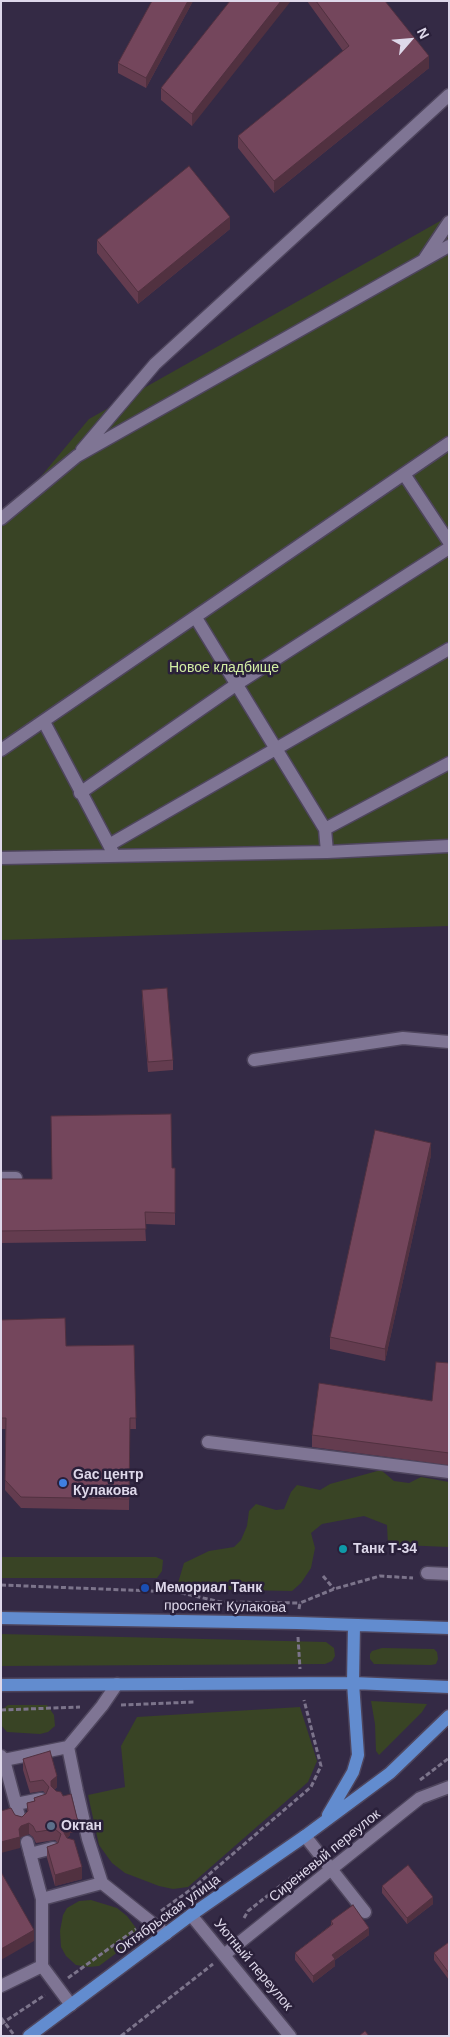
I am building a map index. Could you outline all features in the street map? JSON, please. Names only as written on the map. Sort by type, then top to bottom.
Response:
[{"type":"main road","name":"проспект Кулакова","points":[[1,1618],[297,1623],[449,1628]]},
{"type":"main road","name":"Октябрьская улица","points":[[325,1820],[353,1772],[358,1755],[353,1683],[354,1625]]},
{"type":"main road","points":[[1,1685],[353,1683],[449,1687]]},
{"type":"main road","name":"Октябрьская улица","points":[[28,2036],[191,1915],[390,1773],[448,1717]]},
{"type":"street","points":[[78,456],[155,364],[449,95]]},
{"type":"street","points":[[424,260],[449,222]]},
{"type":"street","points":[[1,519],[78,456],[449,246]]},
{"type":"street","points":[[1,750],[196,618],[449,442]]},
{"type":"street","points":[[404,474],[449,542]]},
{"type":"street","points":[[80,792],[237,684],[449,548]]},
{"type":"street","points":[[196,618],[325,829],[328,852]]},
{"type":"street","points":[[111,850],[276,747],[449,649]]},
{"type":"street","points":[[44,722],[111,850]]},
{"type":"street","points":[[325,829],[449,763]]},
{"type":"street","points":[[1,858],[111,850],[328,852],[449,846]]},
{"type":"street","points":[[254,1060],[403,1038],[449,1042]]},
{"type":"street","points":[[1,1178],[16,1178]]},
{"type":"street","points":[[208,1442],[449,1472]]},
{"type":"street","points":[[423,1576],[449,1574]]},
{"type":"street","points":[[20,1820],[2,1759],[68,1747],[102,1706],[117,1684]]},
{"type":"street","points":[[68,1747],[72,1792],[102,1883],[166,1934]]},
{"type":"street","name":"Сиреневый переулок","points":[[224,1955],[420,1798],[449,1787]]},
{"type":"street","points":[[16,1804],[40,1799]]},
{"type":"street","points":[[304,1836],[365,1912]]},
{"type":"street","points":[[72,1843],[88,1839]]},
{"type":"street","points":[[53,1848],[29,1848],[42,1898],[42,1966],[71,2005]]},
{"type":"street","points":[[42,1898],[102,1883]]},
{"type":"street","name":"Уютный переулок","points":[[191,1915],[290,2036]]},
{"type":"street","points":[[1,1986],[42,1966]]},
{"type":"path","points":[[323,1576],[334,1589]]},
{"type":"path","points":[[1,1585],[177,1592],[221,1602],[300,1604],[334,1589],[380,1576],[423,1576]]},
{"type":"path","points":[[3,2023],[57,1987],[193,1888],[311,1787],[321,1766],[300,1683],[297,1623],[300,1604]]},
{"type":"path","points":[[1,1710],[102,1706]]},
{"type":"path","points":[[1,2018],[14,2036]]},
{"type":"green space","name":"Новое кладбище","points":[[449,216],[449,926],[1,940],[1,524],[89,419]]},
{"type":"green space","points":[[381,1470],[394,1481],[409,1483],[421,1477],[449,1482],[449,1547],[400,1545],[393,1549],[388,1545],[387,1525],[364,1516],[322,1524],[311,1533],[315,1548],[311,1568],[301,1583],[292,1591],[193,1589],[178,1583],[184,1563],[209,1551],[234,1547],[241,1540],[247,1526],[249,1511],[256,1504],[276,1510],[284,1509],[291,1492],[297,1485],[320,1490],[330,1484]]},
{"type":"green space","points":[[1,1557],[156,1557],[163,1560],[162,1571],[157,1578],[1,1578]]},
{"type":"green space","points":[[1,1634],[326,1642],[334,1648],[335,1656],[332,1661],[325,1664],[1,1666]]},
{"type":"green space","points":[[382,1648],[434,1649],[437,1652],[438,1659],[436,1664],[431,1665],[374,1664],[370,1659],[370,1654],[372,1651]]},
{"type":"green space","points":[[371,1701],[427,1704],[422,1712],[379,1755],[376,1751],[375,1724]]},
{"type":"green space","points":[[8,1705],[47,1705],[54,1715],[55,1726],[48,1732],[40,1734],[7,1732],[1,1725],[1,1710]]},
{"type":"green space","points":[[300,1707],[317,1761],[308,1782],[188,1887],[173,1889],[159,1886],[125,1873],[112,1863],[99,1845],[88,1795],[125,1787],[121,1746],[137,1717]]},
{"type":"green space","points":[[91,1900],[117,1908],[127,1916],[136,1928],[138,1937],[99,1966],[89,1967],[76,1965],[66,1956],[61,1947],[60,1931],[63,1915],[67,1908],[79,1901]]},
{"type":"building","points":[[152,1],[188,1],[146,78],[118,63]]},
{"type":"building","points":[[230,1],[281,1],[192,114],[161,88]]},
{"type":"building","points":[[316,1],[385,1],[429,56],[274,181],[238,136],[349,46]]},
{"type":"building","points":[[189,166],[230,217],[138,292],[97,240]]},
{"type":"building","points":[[167,988],[173,1060],[148,1062],[142,990]]},
{"type":"building","points":[[171,1114],[172,1168],[175,1168],[175,1213],[145,1212],[146,1229],[1,1231],[1,1179],[52,1179],[51,1116]]},
{"type":"building","points":[[375,1130],[431,1143],[385,1349],[330,1337]]},
{"type":"building","points":[[65,1318],[66,1346],[134,1345],[136,1418],[130,1418],[129,1499],[21,1497],[5,1480],[6,1418],[1,1418],[1,1320]]},
{"type":"building","points":[[436,1362],[449,1363],[449,1453],[312,1435],[319,1383],[432,1401]]},
{"type":"building","points":[[50,1751],[57,1776],[51,1781],[51,1786],[56,1791],[61,1792],[63,1796],[71,1794],[78,1820],[70,1822],[64,1829],[64,1833],[67,1838],[74,1840],[82,1867],[55,1875],[47,1847],[58,1843],[61,1834],[55,1829],[36,1832],[29,1823],[21,1826],[19,1829],[20,1837],[1,1842],[1,1811],[11,1808],[15,1815],[22,1817],[28,1811],[27,1803],[35,1801],[34,1798],[46,1794],[49,1787],[43,1780],[30,1782],[23,1759]]},
{"type":"building","points":[[408,1865],[433,1897],[407,1918],[382,1886]]},
{"type":"building","points":[[1,1872],[34,1930],[1,1949]]},
{"type":"building","points":[[353,1905],[369,1928],[332,1955],[335,1959],[313,1976],[295,1953],[333,1924],[331,1921]]},
{"type":"building","points":[[449,1942],[449,1973],[434,1953]]},
{"type":"building","points":[[365,2031],[369,2036],[359,2036]]},
{"type":"place","name":"Gac центр Кулакова","points":[[63,1483]]},
{"type":"place","name":"Танк Т-34","points":[[343,1549]]},
{"type":"place","name":"Мемориал Танк","points":[[145,1588]]},
{"type":"place","name":"Октан","points":[[51,1826]]}]
